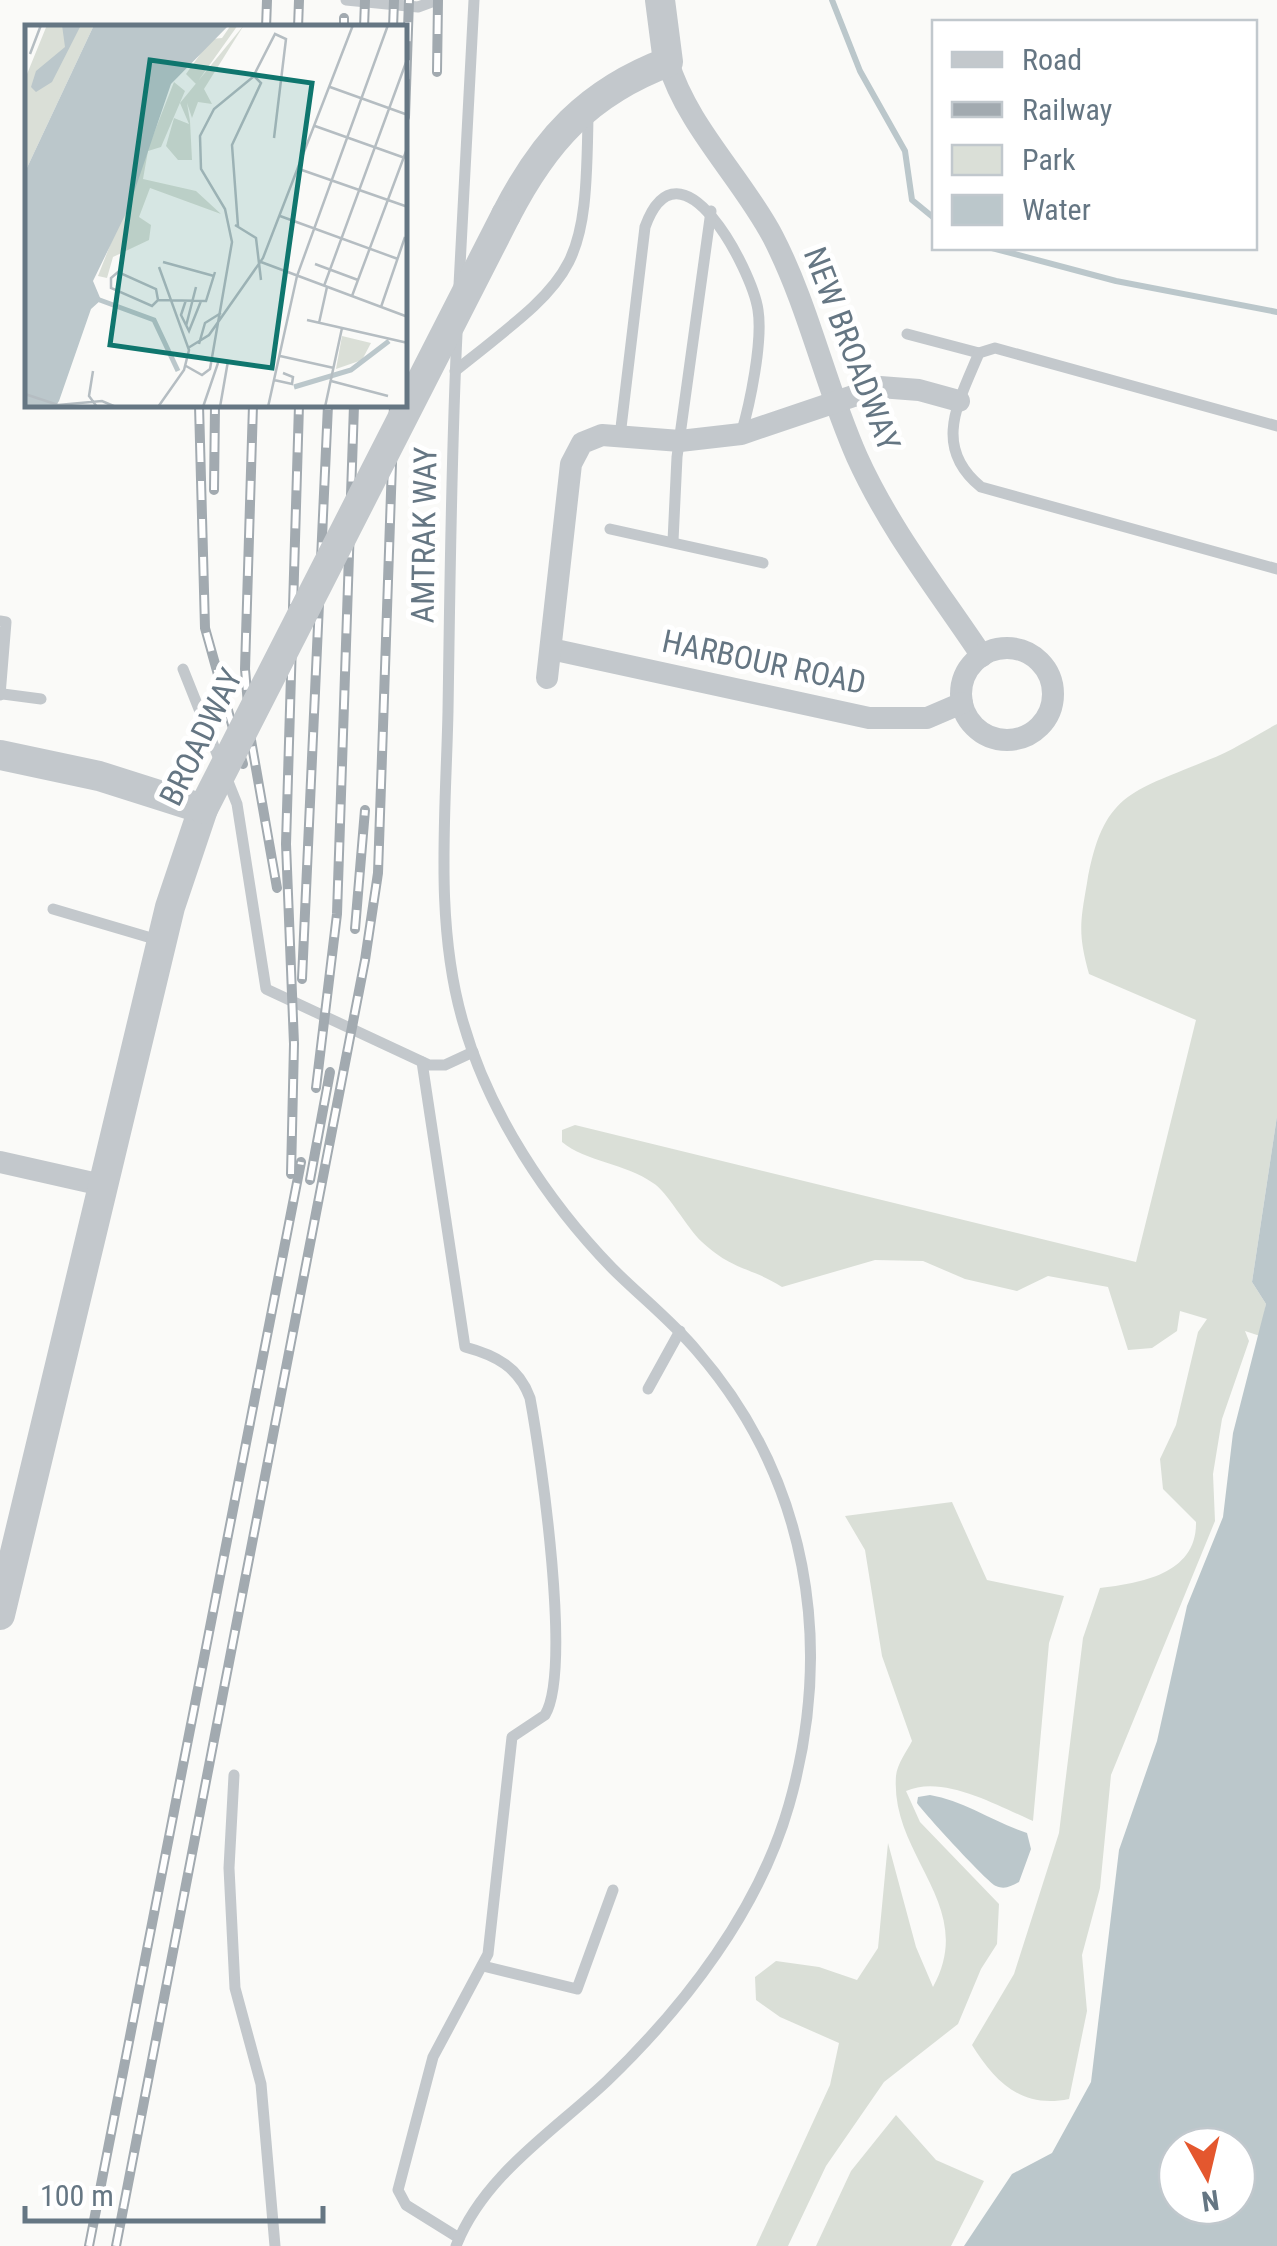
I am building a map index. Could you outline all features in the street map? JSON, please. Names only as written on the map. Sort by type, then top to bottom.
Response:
[{"type":"street","points":[[660,0],[668,62]]},
{"type":"street","name":"BROADWAY","points":[[408,407],[545,147],[588,106],[618,85],[668,62]]},
{"type":"street","name":"NEW BROADWAY","points":[[668,62],[681,94],[751,198],[778,248],[835,402],[892,526],[982,656]]},
{"type":"street","points":[[547,678],[572,457],[588,439],[620,436],[680,441],[741,434],[870,389],[894,387],[959,401]]},
{"type":"street","name":"BROADWAY","points":[[0,1615],[5,1568],[184,858],[203,809],[408,408]]},
{"type":"street","points":[[1008,648],[1037,658],[1050,677],[1051,711],[1030,734],[1011,740],[992,737],[974,727],[962,703],[964,678],[982,656],[1008,648]]},
{"type":"street","name":"HARBOUR ROAD","points":[[550,649],[869,718],[928,718],[962,703]]},
{"type":"street","points":[[0,754],[99,776],[203,809]]},
{"type":"street","points":[[0,1162],[102,1185]]},
{"type":"lane","points":[[346,0],[418,7],[437,0]]},
{"type":"lane","name":"AMTRAK WAY","points":[[458,2242],[498,2179],[612,2077],[716,1954],[770,1859],[797,1774],[809,1703],[812,1627],[795,1529],[754,1431],[680,1332],[616,1272],[556,1203],[506,1121],[473,1052],[451,958],[445,844],[455,371],[474,0]]},
{"type":"lane","points":[[455,371],[538,305],[564,274],[584,225],[588,106]]},
{"type":"lane","points":[[620,436],[648,220],[658,205],[671,197],[688,196],[711,212],[758,310],[741,434]]},
{"type":"lane","points":[[673,542],[680,441],[711,212]]},
{"type":"lane","points":[[907,334],[979,353],[995,348],[1277,426]]},
{"type":"lane","points":[[979,353],[959,401],[951,446],[960,470],[981,487],[1277,569]]},
{"type":"lane","points":[[610,529],[763,563]]},
{"type":"lane","points":[[0,621],[6,622],[1,694],[41,699]]},
{"type":"lane","points":[[182,669],[237,804],[266,989],[422,1062],[445,1064],[473,1052]]},
{"type":"lane","points":[[53,910],[162,942]]},
{"type":"lane","points":[[422,1062],[466,1347],[494,1354],[527,1388],[550,1553],[554,1692],[545,1715],[512,1736],[494,1922],[483,1966],[434,2056],[398,2190],[406,2205],[458,2242]]},
{"type":"lane","points":[[648,1390],[680,1332]]},
{"type":"lane","points":[[234,1775],[229,1868],[234,1988],[262,2084],[276,2246]]},
{"type":"lane","points":[[483,1966],[577,1989],[613,1890]]},
{"type":"green space","points":[[1277,724],[1277,1116],[1252,1282],[1266,1304],[1260,1336],[1245,1331],[1249,1341],[1222,1419],[1213,1474],[1215,1521],[1111,1775],[1100,1888],[1082,1955],[1087,2011],[1069,2099],[1037,2100],[1000,2081],[972,2045],[1014,1974],[1059,1833],[1083,1638],[1100,1588],[1164,1573],[1187,1554],[1194,1540],[1196,1522],[1163,1489],[1160,1459],[1176,1425],[1198,1332],[1207,1319],[1180,1311],[1177,1331],[1152,1348],[1128,1350],[1108,1287],[1048,1276],[1017,1291],[965,1279],[923,1261],[875,1260],[782,1287],[713,1251],[658,1187],[642,1176],[572,1149],[562,1142],[562,1130],[575,1125],[1136,1262],[1196,1020],[1089,974],[1081,928],[1094,853],[1102,830],[1125,799]]},
{"type":"green space","points":[[952,1502],[987,1580],[1064,1596],[1049,1643],[1033,1821],[953,1789],[937,1786],[906,1791],[920,1822],[999,1904],[997,1944],[981,1969],[958,2024],[884,2082],[826,2166],[788,2246],[756,2246],[830,2085],[839,2043],[780,2017],[756,2000],[755,1977],[776,1961],[819,1967],[857,1980],[878,1948],[888,1843],[916,1947],[933,1987],[944,1958],[945,1931],[939,1906],[898,1805],[897,1771],[912,1741],[882,1656],[865,1550],[845,1516]]},
{"type":"green space","points":[[896,2115],[936,2160],[984,2181],[951,2246],[816,2246],[851,2171]]},
{"type":"water","points":[[1277,1116],[1277,2246],[964,2246],[1012,2174],[1052,2153],[1091,2082],[1119,1850],[1157,1741],[1187,1606],[1223,1517],[1233,1433],[1266,1304],[1252,1282]]},
{"type":"water","points":[[930,1795],[1027,1833],[1031,1849],[1019,1882],[999,1887],[981,1873],[917,1803],[918,1797]]},
{"type":"waterway","points":[[832,0],[860,71],[905,151],[912,200],[932,216]]},
{"type":"waterway","points":[[1000,250],[1116,281],[1277,312]]},
{"type":"railway","points":[[266,25],[267,0]]},
{"type":"railway","points":[[298,25],[299,0]]},
{"type":"railway","points":[[364,25],[365,0]]},
{"type":"railway","points":[[393,25],[394,0]]},
{"type":"railway","points":[[408,29],[409,0]]},
{"type":"railway","points":[[437,72],[438,0]]},
{"type":"railway","points":[[344,18],[344,25]]},
{"type":"railway","points":[[199,408],[205,628],[243,764]]},
{"type":"railway","points":[[214,490],[215,408]]},
{"type":"railway","points":[[253,408],[245,669],[251,740],[277,888]]},
{"type":"railway","points":[[291,1174],[294,1044],[286,844],[299,408]]},
{"type":"railway","points":[[302,979],[328,408]]},
{"type":"railway","points":[[316,1088],[337,914],[354,408]]},
{"type":"railway","points":[[116,2246],[365,960],[378,873],[394,408]]},
{"type":"railway","points":[[355,929],[365,810]]},
{"type":"railway","points":[[310,1180],[330,1072]]},
{"type":"railway","points":[[89,2246],[301,1162]]}]
